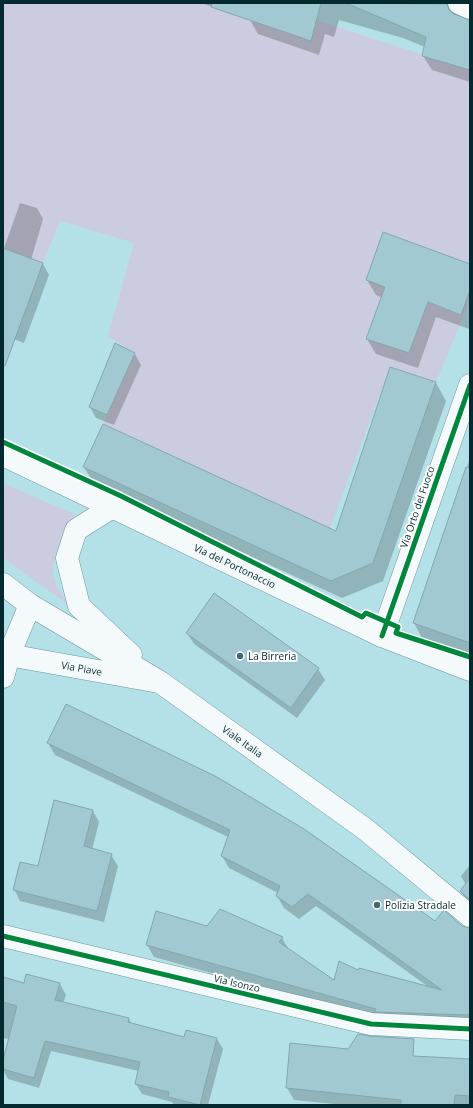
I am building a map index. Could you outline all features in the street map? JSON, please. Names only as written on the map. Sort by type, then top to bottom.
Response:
[{"type":"main road","points":[[459,3],[470,8]]},
{"type":"main road","name":"Via Orto del Fuoco","points":[[382,636],[470,385]]},
{"type":"main road","name":"Via del Portonaccio","points":[[3,455],[114,506],[382,636],[470,670]]},
{"type":"main road","points":[[114,506],[76,530],[67,558],[79,606],[160,682]]},
{"type":"main road","name":"Viale Italia","points":[[3,584],[30,605],[160,682],[365,829],[470,916]]},
{"type":"main road","points":[[3,677],[6,654],[30,605]]},
{"type":"main road","name":"Via Piave","points":[[6,654],[160,682]]},
{"type":"main road","name":"Via Isonzo","points":[[3,936],[371,1024],[470,1029]]},
{"type":"shaded area","points":[[3,3],[241,3],[304,16],[470,70],[470,300],[436,382],[390,367],[330,528],[103,424],[135,353],[108,336],[134,243],[60,221],[43,263],[3,248]]},
{"type":"shaded area","points":[[3,483],[76,515],[60,542],[53,567],[55,582],[70,606],[3,558]]},
{"type":"building","points":[[212,3],[321,3],[311,41],[211,7]]},
{"type":"building","points":[[346,3],[447,4],[449,10],[454,14],[470,20],[470,70],[422,56],[426,37]]},
{"type":"building","points":[[383,232],[470,264],[470,290],[461,315],[428,302],[409,353],[366,339],[385,287],[366,280]]},
{"type":"building","points":[[3,248],[43,263],[5,366],[3,366]]},
{"type":"building","points":[[115,343],[135,353],[107,415],[89,407]]},
{"type":"building","points":[[390,367],[436,382],[373,563],[331,581],[83,467],[103,424],[336,531]]},
{"type":"building","points":[[466,467],[470,468],[470,643],[413,623]]},
{"type":"building","points":[[214,593],[319,668],[291,708],[186,633]]},
{"type":"building","points":[[66,704],[217,777],[304,829],[435,921],[444,910],[462,926],[470,928],[470,1015],[374,1012],[376,1009],[146,945],[156,911],[207,926],[220,909],[283,937],[279,942],[334,980],[339,961],[358,970],[359,968],[442,990],[308,894],[292,907],[276,896],[280,886],[221,856],[230,830],[47,743]]},
{"type":"building","points":[[54,800],[93,810],[84,846],[112,854],[97,911],[13,890],[20,862],[38,866]]},
{"type":"building","points":[[470,878],[470,900],[460,891]]},
{"type":"building","points":[[26,974],[60,983],[55,1000],[129,1018],[128,1022],[184,1037],[186,1030],[217,1038],[200,1105],[168,1097],[169,1092],[135,1084],[140,1062],[45,1041],[34,1078],[3,1069],[3,1060],[17,1006],[3,1002],[3,977],[24,983]]},
{"type":"building","points":[[358,1034],[414,1039],[413,1056],[470,1059],[470,1096],[455,1095],[454,1105],[401,1105],[401,1100],[286,1088],[290,1043],[348,1049]]},
{"type":"cycle path","points":[[382,636],[470,385]]},
{"type":"cycle path","points":[[3,442],[121,496],[362,617],[366,613],[398,627],[396,633],[470,657]]},
{"type":"cycle path","points":[[3,936],[371,1024],[470,1029]]},
{"type":"place","name":"La Birreria","points":[[240,656]]},
{"type":"place","name":"Polizia Stradale","points":[[377,905]]}]
